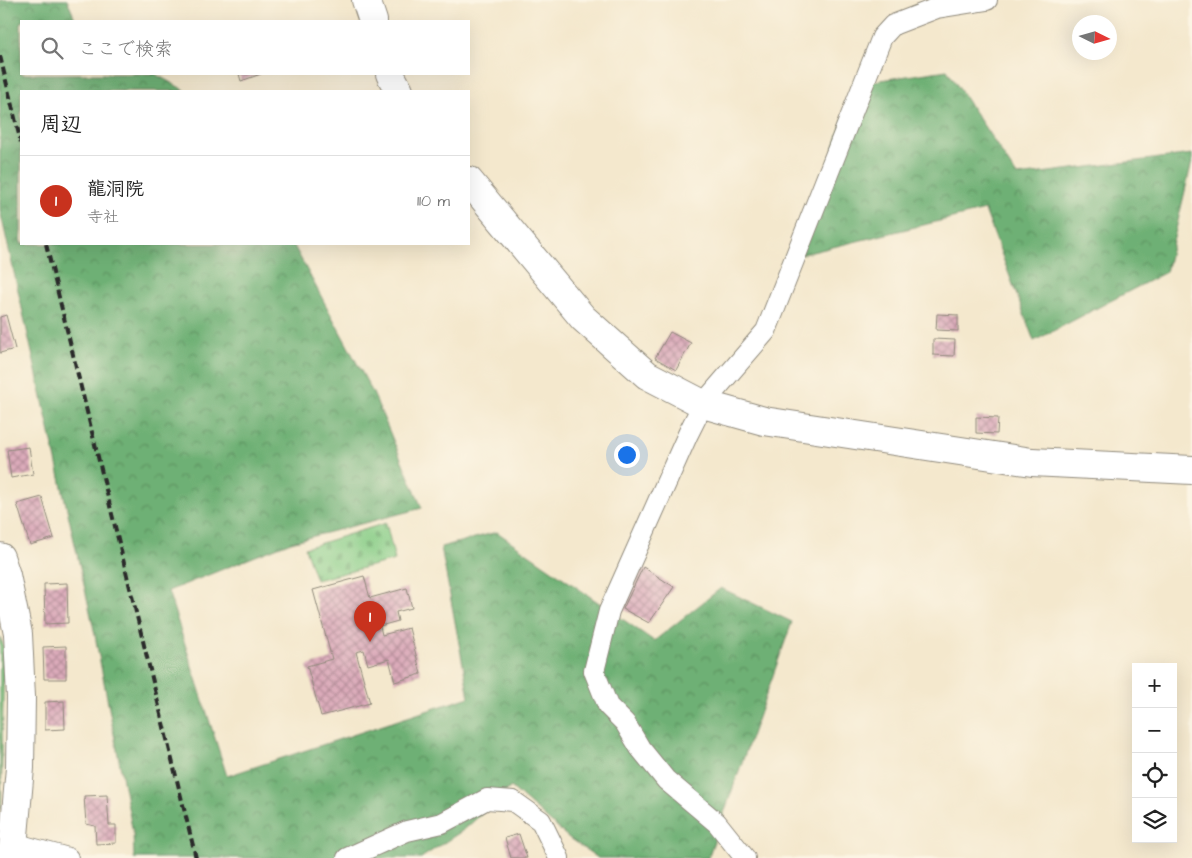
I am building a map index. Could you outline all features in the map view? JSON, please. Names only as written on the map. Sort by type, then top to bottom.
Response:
[{"type":"street","points":[[366,0],[373,20]]},
{"type":"street","points":[[745,858],[716,823],[666,780],[640,748],[625,723],[608,706],[594,671],[609,611],[684,442],[703,404],[766,331],[882,37],[893,25],[937,8],[987,0]]},
{"type":"street","points":[[391,75],[398,90]]},
{"type":"street","points":[[470,183],[582,318],[647,375],[703,404],[764,421],[1032,462],[1192,470]]},
{"type":"street","points":[[0,557],[6,575],[19,643],[20,768],[9,844],[24,846],[68,858]]},
{"type":"street","points":[[347,858],[407,831],[442,823],[487,799],[513,801],[541,821],[558,858]]},
{"type":"green space","points":[[0,0],[67,0],[76,20],[20,20],[20,75],[157,75],[184,90],[20,90],[20,245],[294,245],[373,393],[422,508],[291,542],[168,591],[227,776],[469,697],[441,547],[497,532],[654,641],[721,588],[792,622],[708,858],[598,858],[569,838],[511,787],[465,829],[421,858],[134,858],[133,833],[93,625],[0,210]]},
{"type":"green space","points":[[947,70],[1017,176],[1192,154],[1192,161],[1166,272],[1034,341],[985,210],[800,255],[854,84]]},
{"type":"green space","points":[[386,523],[395,560],[316,580],[305,548]]},
{"type":"green space","points":[[0,637],[4,647],[1,809],[0,809]]},
{"type":"building","points":[[239,75],[258,75],[241,81]]},
{"type":"building","points":[[937,314],[958,315],[958,331],[936,330]]},
{"type":"building","points":[[6,315],[15,349],[0,353],[0,317]]},
{"type":"building","points":[[670,332],[691,343],[676,370],[655,358]]},
{"type":"building","points":[[933,339],[955,340],[954,356],[933,355]]},
{"type":"building","points":[[976,417],[998,418],[997,434],[976,433]]},
{"type":"building","points":[[29,447],[33,474],[11,478],[7,450]]},
{"type":"building","points":[[42,497],[54,538],[30,545],[17,504]]},
{"type":"building","points":[[643,567],[674,587],[649,623],[623,609]]},
{"type":"building","points":[[364,576],[370,598],[407,588],[412,608],[396,612],[398,621],[380,626],[382,635],[409,628],[421,674],[395,682],[389,659],[368,665],[364,650],[356,652],[370,703],[321,716],[307,666],[332,659],[313,590]]},
{"type":"building","points":[[67,583],[68,623],[45,624],[44,584]]},
{"type":"building","points":[[66,646],[66,679],[44,679],[43,647]]},
{"type":"building","points":[[64,701],[65,729],[45,730],[45,702]]},
{"type":"building","points":[[107,795],[109,825],[116,825],[116,843],[96,844],[95,826],[86,824],[84,796]]},
{"type":"building","points":[[519,834],[527,858],[511,858],[505,838]]},
{"type":"railway","points":[[0,56],[20,139]]},
{"type":"railway","points":[[46,245],[196,858]]},
{"type":"place","name":"龍洞院","points":[[370,642]]}]
